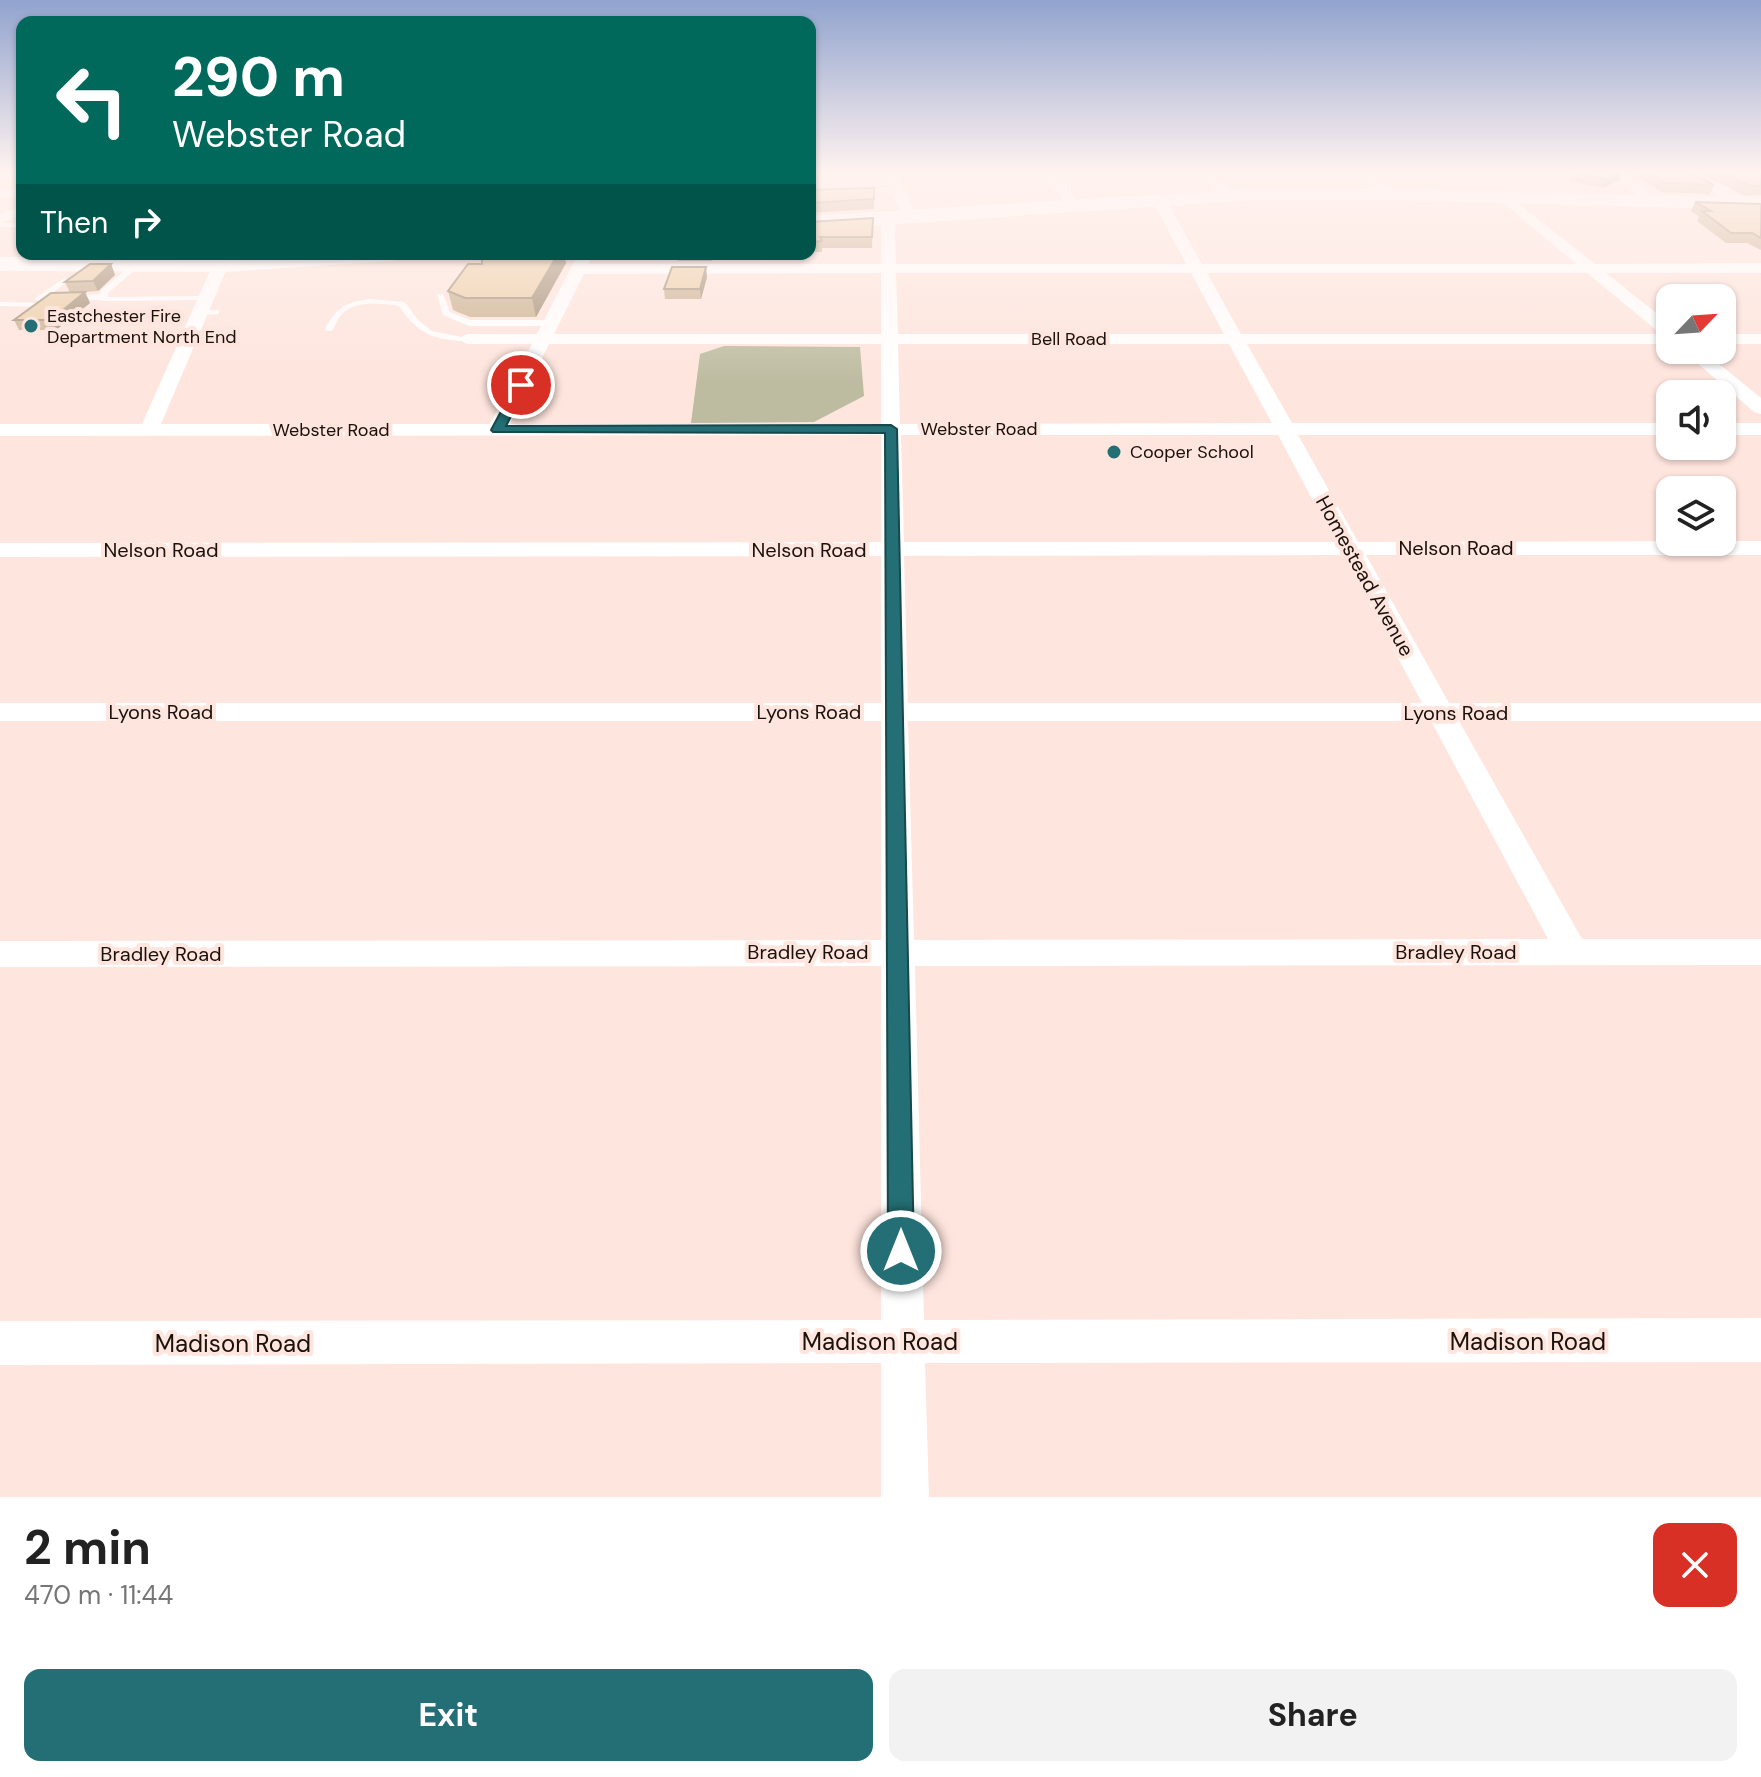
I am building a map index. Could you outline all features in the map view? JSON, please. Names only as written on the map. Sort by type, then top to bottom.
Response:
[{"type":"main road","points":[[0,264],[137,265],[204,260]]},
{"type":"street","points":[[888,242],[905,1497]]},
{"type":"street","name":"Homestead Avenue","points":[[1182,242],[1572,952]]},
{"type":"street","points":[[1559,242],[1656,324]]},
{"type":"street","points":[[149,430],[207,308],[218,271],[229,260]]},
{"type":"street","points":[[497,430],[584,262],[888,270],[1761,268]]},
{"type":"street","name":"Bell Road","points":[[467,339],[549,332],[890,339],[1656,336]]},
{"type":"street","points":[[1736,339],[1761,339]]},
{"type":"street","points":[[1708,364],[1761,408]]},
{"type":"street","name":"Webster Road","points":[[0,430],[1656,429]]},
{"type":"street","points":[[1736,429],[1761,429]]},
{"type":"street","name":"Nelson Road","points":[[0,550],[1761,548]]},
{"type":"street","name":"Lyons Road","points":[[0,712],[1761,712]]},
{"type":"street","name":"Bradley Road","points":[[0,954],[1761,952]]},
{"type":"street","name":"Madison Road","points":[[0,1343],[1761,1340]]},
{"type":"lane","points":[[104,296],[104,292],[137,265]]},
{"type":"lane","points":[[64,280],[38,299],[104,296]]},
{"type":"lane","points":[[0,296],[43,295]]},
{"type":"lane","points":[[104,296],[104,299],[207,308]]},
{"type":"lane","points":[[440,296],[446,313],[469,323],[549,332]]},
{"type":"lane","points":[[329,329],[339,312],[347,307],[393,302],[402,304],[417,327],[424,332],[467,339]]},
{"type":"lane","points":[[0,304],[78,306]]},
{"type":"green space","points":[[724,346],[860,347],[864,396],[814,422],[691,423],[700,354]]},
{"type":"building","points":[[482,260],[554,260],[532,298],[465,298],[448,291],[468,264],[482,264]]},
{"type":"building","points":[[90,264],[111,264],[93,281],[65,282]]},
{"type":"building","points":[[672,267],[706,267],[700,289],[664,289]]},
{"type":"building","points":[[85,292],[51,320],[14,320],[51,293]]},
{"type":"place","name":"Eastchester Fire Department North End","points":[[31,326]]},
{"type":"place","name":"Cooper School","points":[[1114,452]]},
{"type":"route","points":[[521,385],[497,430],[891,429],[901,1251]]}]
